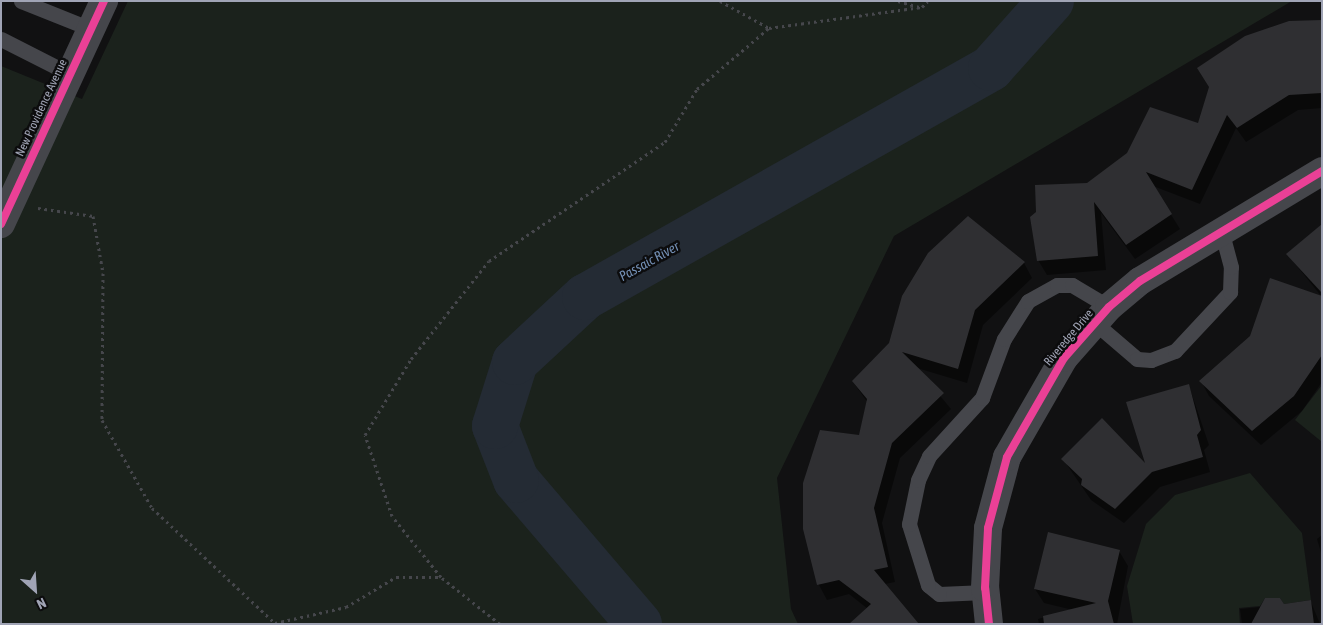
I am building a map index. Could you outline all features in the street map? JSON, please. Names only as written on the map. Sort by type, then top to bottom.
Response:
[{"type":"street","name":"New Providence Avenue","points":[[6,214],[104,1]]},
{"type":"street","name":"Riveredge Drive","points":[[989,624],[985,592],[988,528],[1007,457],[1044,387],[1102,315],[1173,256],[1322,171]]},
{"type":"lane","points":[[21,1],[91,30]]},
{"type":"lane","points":[[1,39],[70,74]]},
{"type":"lane","points":[[985,592],[946,595],[928,585],[909,524],[918,480],[929,456],[982,398],[1004,340],[1028,301],[1057,284],[1072,285],[1102,315],[1137,359],[1151,360],[1174,351],[1230,292],[1232,267],[1221,229]]},
{"type":"path","points":[[720,1],[769,28]]},
{"type":"path","points":[[898,1],[922,7]]},
{"type":"path","points":[[500,624],[441,577],[392,516],[365,435],[410,359],[489,261],[665,142],[697,89],[769,28],[922,7],[928,1]]},
{"type":"path","points":[[6,214],[93,216],[103,273],[102,420],[152,508],[276,623],[346,606],[396,577],[441,577]]},
{"type":"shaded area","points":[[128,1],[1292,1],[894,236],[777,478],[791,609],[798,624],[1,624],[1,66],[82,99]]},
{"type":"shaded area","points":[[1322,385],[1322,442],[1295,420]]},
{"type":"shaded area","points":[[1250,473],[1302,533],[1311,600],[1284,604],[1280,598],[1265,598],[1260,606],[1239,608],[1240,624],[1133,624],[1127,586],[1146,524],[1175,495]]},
{"type":"building","points":[[1322,20],[1322,93],[1289,95],[1237,128],[1227,115],[1192,190],[1146,172],[1172,214],[1126,245],[1094,202],[1098,256],[1037,261],[1030,217],[1036,212],[1035,185],[1087,183],[1127,153],[1150,107],[1198,123],[1209,87],[1197,68],[1245,36],[1289,21]]},
{"type":"building","points":[[968,216],[1025,262],[975,310],[958,369],[902,352],[944,393],[892,443],[874,508],[888,567],[874,570],[919,624],[849,624],[871,604],[839,580],[817,585],[803,529],[803,483],[820,430],[859,435],[867,399],[852,381],[889,343],[902,296],[928,253]]},
{"type":"building","points":[[1322,224],[1322,293],[1286,254]]},
{"type":"building","points":[[1270,278],[1322,296],[1322,355],[1294,396],[1252,431],[1199,381],[1250,336]]},
{"type":"building","points":[[1189,384],[1201,430],[1197,435],[1203,457],[1152,472],[1115,509],[1081,485],[1082,479],[1061,459],[1102,418],[1145,463],[1126,402]]},
{"type":"building","points":[[1048,532],[1120,550],[1108,601],[1114,624],[1044,624],[1043,616],[1096,603],[1034,589]]},
{"type":"building","points":[[1265,598],[1280,598],[1284,604],[1311,600],[1314,624],[1251,624]]},
{"type":"waterway","name":"Passaic River","points":[[639,624],[516,480],[495,426],[515,362],[585,297],[991,68],[1051,1]]},
{"type":"cycle path","points":[[1,224],[104,1]]},
{"type":"cycle path","points":[[989,624],[985,588],[988,528],[1007,457],[1064,358],[1109,307],[1140,281],[1322,171]]}]
